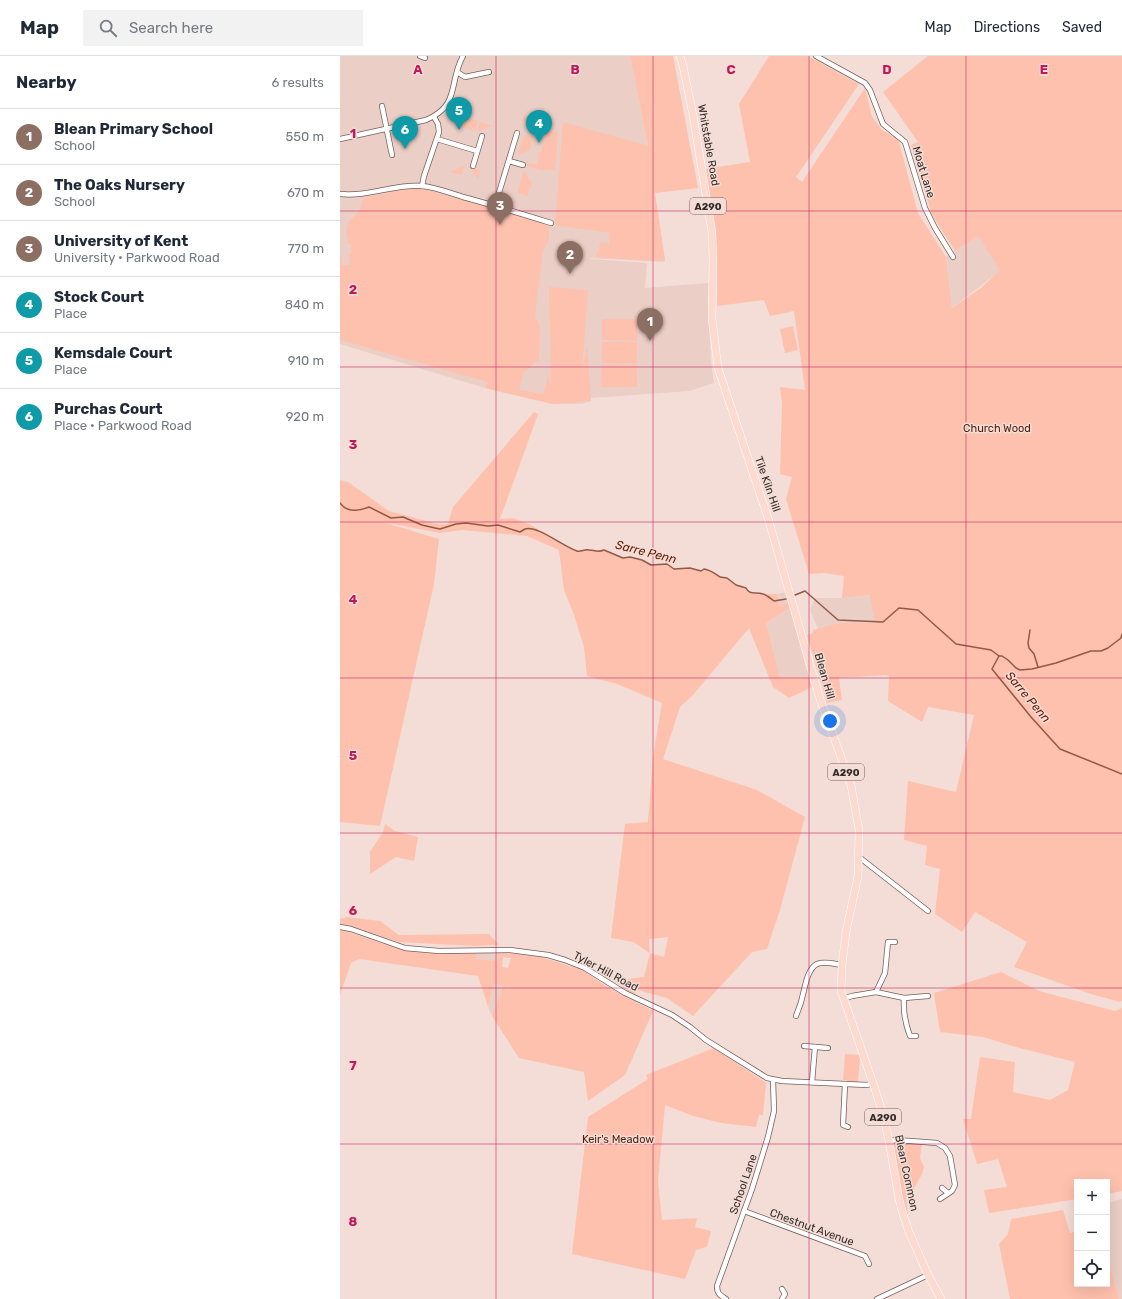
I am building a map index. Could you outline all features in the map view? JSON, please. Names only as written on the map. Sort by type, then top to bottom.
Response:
[{"type":"main road","name":"Whitstable Road","points":[[680,56],[693,115],[712,232],[712,319],[717,359]]},
{"type":"main road","name":"Tile Kiln Hill","points":[[717,359],[718,368],[768,518],[797,617]]},
{"type":"main road","name":"Blean Hill","points":[[797,617],[819,696],[851,785],[860,830],[858,876],[846,932]]},
{"type":"main road","name":"Blean Common","points":[[846,932],[841,991],[873,1083],[889,1141],[901,1205],[909,1232],[928,1275],[941,1299]]},
{"type":"street","points":[[340,139],[434,117],[445,108],[448,103],[463,56]]},
{"type":"street","name":"Moat Lane","points":[[816,56],[865,83],[870,90],[883,124],[905,142],[925,208],[953,257]]},
{"type":"street","points":[[457,72],[465,77],[489,72]]},
{"type":"street","points":[[382,106],[392,155]]},
{"type":"street","points":[[422,186],[439,132],[439,127],[434,117]]},
{"type":"street","points":[[495,206],[517,133]]},
{"type":"street","points":[[473,166],[482,136]]},
{"type":"street","points":[[437,139],[477,151]]},
{"type":"street","points":[[509,161],[524,165]]},
{"type":"street","points":[[340,194],[359,194],[379,192],[393,187],[422,186],[551,222]]},
{"type":"street","points":[[859,858],[928,911]]},
{"type":"street","name":"Tyler Hill Road","points":[[340,927],[351,929],[405,948],[439,951],[510,950],[548,955],[576,964],[625,993],[672,1015],[706,1040],[767,1078],[773,1080],[845,1084],[867,1085],[873,1083]]},
{"type":"street","points":[[876,992],[885,974],[888,942],[895,942]]},
{"type":"street","points":[[796,1016],[805,985],[813,968],[822,963],[842,965]]},
{"type":"street","points":[[844,999],[852,996],[876,992],[904,998],[928,996]]},
{"type":"street","points":[[904,998],[903,1008],[906,1027],[910,1036],[916,1036]]},
{"type":"street","points":[[804,1046],[828,1048]]},
{"type":"street","points":[[812,1082],[815,1047]]},
{"type":"street","name":"School Lane","points":[[726,1299],[717,1291],[717,1286],[760,1166],[774,1111],[773,1080]]},
{"type":"street","points":[[845,1084],[842,1125],[848,1127]]},
{"type":"street","points":[[889,1141],[937,1143],[948,1151],[955,1183],[954,1188],[940,1199]]},
{"type":"street","points":[[942,1188],[948,1194]]},
{"type":"street","name":"Chestnut Avenue","points":[[744,1211],[865,1256],[869,1264]]},
{"type":"street","points":[[878,1299],[928,1275]]},
{"type":"street","points":[[782,1289],[785,1294],[782,1299]]},
{"type":"shaded area","points":[[340,56],[630,56],[648,146],[665,262],[590,259],[647,263],[645,288],[709,283],[711,362],[714,383],[689,391],[591,398],[591,401],[582,404],[553,404],[485,388],[340,344]]},
{"type":"shaded area","points":[[978,236],[1001,270],[952,308],[946,257]]},
{"type":"shaded area","points":[[786,592],[789,603],[779,606],[777,594]]},
{"type":"shaded area","points":[[871,595],[876,623],[838,623],[818,629],[810,610],[815,598],[842,598]]},
{"type":"shaded area","points":[[790,608],[809,678],[780,677],[766,623]]},
{"type":"shaded area","points":[[476,952],[499,952],[497,961],[476,959]]},
{"type":"shaded area","points":[[494,984],[503,986],[492,1016],[488,1007]]},
{"type":"shaded area","points":[[1122,1199],[1122,1299],[1119,1299],[1110,1267],[1110,1202]]},
{"type":"green space","points":[[630,56],[673,56],[698,188],[655,193],[665,260],[655,261],[596,257],[601,242],[609,244],[610,233],[555,225],[563,122],[648,146]]},
{"type":"green space","name":"Church Wood","points":[[769,56],[808,56],[859,84],[796,177],[802,182],[865,88],[872,117],[882,130],[898,139],[918,213],[946,257],[952,308],[981,288],[1000,270],[978,236],[955,251],[932,215],[911,145],[918,142],[883,92],[928,56],[1122,56],[1122,1001],[1120,1002],[1091,994],[1014,967],[1027,942],[975,912],[962,932],[935,914],[940,869],[925,865],[927,846],[904,840],[908,781],[956,792],[974,715],[928,707],[922,722],[888,701],[889,676],[885,675],[839,678],[842,700],[827,703],[807,635],[813,633],[813,630],[838,623],[875,623],[870,595],[842,598],[844,576],[824,573],[809,574],[786,499],[792,477],[780,474],[782,404],[780,387],[805,390],[794,311],[770,316],[764,300],[717,306],[717,268],[705,169],[750,162],[739,104]]},
{"type":"green space","points":[[524,116],[545,121],[545,128],[547,131],[558,132],[555,170],[542,170],[526,166],[527,163],[537,165],[539,153],[541,152],[546,136],[540,128],[522,121]]},
{"type":"green space","points":[[464,117],[472,129],[471,130],[461,126]]},
{"type":"green space","points":[[466,118],[478,121],[475,130],[474,130]]},
{"type":"green space","points":[[480,122],[492,126],[477,131]]},
{"type":"green space","points":[[524,136],[532,137],[533,139],[529,151],[518,155]]},
{"type":"green space","points":[[463,166],[461,175],[450,172]]},
{"type":"green space","points":[[469,167],[479,170],[480,172],[478,179]]},
{"type":"green space","points":[[524,170],[532,183],[527,196],[518,192]]},
{"type":"green space","points":[[404,189],[431,191],[544,223],[549,227],[549,239],[543,251],[535,316],[540,326],[539,361],[534,362],[530,368],[524,371],[519,390],[544,394],[548,375],[551,386],[549,287],[588,290],[582,370],[587,346],[591,401],[553,404],[485,388],[488,382],[340,340],[340,256],[342,265],[350,265],[349,254],[351,254],[351,244],[348,244],[346,234],[348,223],[359,211],[364,198]]},
{"type":"green space","points":[[602,319],[637,319],[637,341],[602,340]]},
{"type":"green space","points":[[793,326],[798,350],[785,353],[780,329]]},
{"type":"green space","points":[[602,342],[637,342],[637,364],[602,363]]},
{"type":"green space","points":[[602,365],[637,365],[637,387],[601,387]]},
{"type":"green space","points":[[534,412],[538,414],[500,519],[513,518],[531,525],[564,545],[579,551],[590,549],[599,552],[604,550],[623,558],[630,557],[642,560],[651,565],[667,564],[674,569],[690,568],[701,571],[704,569],[720,577],[727,578],[736,585],[746,588],[751,594],[777,594],[779,606],[789,603],[790,608],[766,623],[780,677],[809,678],[812,687],[789,698],[773,687],[749,628],[693,695],[680,707],[663,759],[757,790],[805,817],[780,910],[767,949],[752,952],[693,1016],[667,998],[637,990],[635,994],[626,990],[628,979],[644,977],[650,953],[633,942],[611,938],[625,824],[648,822],[653,757],[662,703],[617,684],[587,676],[584,647],[564,590],[559,550],[527,536],[462,530],[440,533],[383,522],[439,539],[434,584],[380,826],[340,822],[340,480],[348,482],[389,511],[438,524],[448,524],[453,507]],"holes":[[[668,937],[664,957],[650,953],[649,939]]]},
{"type":"green space","points":[[385,824],[395,831],[418,837],[414,861],[396,857],[370,874],[370,852],[383,832]]},
{"type":"green space","points":[[347,917],[380,921],[399,935],[489,934],[499,945],[475,946],[399,942],[352,927],[340,926],[340,919]]},
{"type":"green space","points":[[340,929],[384,944],[416,952],[476,952],[476,959],[497,961],[499,952],[538,956],[583,970],[604,985],[653,1011],[625,1075],[588,1101],[584,1072],[519,1058],[492,1016],[503,986],[494,984],[488,1007],[478,976],[359,959],[351,963],[340,995]],"holes":[[[503,957],[511,958],[508,968],[502,967]]]},
{"type":"green space","points":[[1001,972],[1039,991],[1115,1011],[1122,1008],[1122,1191],[1110,1193],[1110,1179],[1074,1179],[1074,1199],[989,1213],[984,1190],[1007,1187],[998,1159],[977,1164],[963,1119],[971,1119],[980,1057],[1015,1062],[1013,1092],[1050,1100],[1068,1090],[1075,1062],[983,1037],[940,1032],[934,993]]},
{"type":"green space","name":"Keir's Meadow","points":[[714,1048],[766,1083],[763,1115],[759,1115],[756,1127],[721,1123],[693,1116],[665,1105],[658,1181],[662,1220],[697,1218],[695,1227],[711,1231],[707,1247],[696,1250],[685,1279],[572,1254],[588,1117],[648,1079],[646,1075]]},
{"type":"green space","points":[[845,1054],[860,1055],[858,1082],[843,1080]]},
{"type":"green space","points":[[889,1141],[922,1142],[920,1158],[924,1167],[922,1174],[909,1197],[906,1197],[908,1214],[904,1217]]},
{"type":"green space","points":[[1063,1210],[1070,1233],[1074,1232],[1074,1287],[1110,1287],[1110,1267],[1119,1299],[1010,1299],[999,1244],[1008,1234],[1011,1219]]},
{"type":"waterway","name":"Sarre Penn","points":[[340,503],[350,510],[369,507],[391,518],[403,517],[422,525],[440,529],[456,524],[466,523],[488,526],[498,525],[520,532],[525,529],[536,530],[577,551],[604,550],[623,558],[630,557],[642,560],[651,565],[667,564],[674,569],[690,568],[701,571],[706,569],[720,577],[727,578],[736,585],[746,588],[751,593],[760,593],[774,601],[786,599]]},
{"type":"waterway","name":"Sarre Penn","points":[[795,595],[805,591],[838,620],[883,622],[899,608],[918,610],[956,644],[991,650],[1008,660],[1020,670],[1032,669],[1056,663],[1091,651],[1101,651],[1108,648],[1121,638],[1122,634]]},
{"type":"waterway","points":[[1030,630],[1028,643],[1029,648],[1034,654],[1038,667]]},
{"type":"waterway","name":"Sarre Penn","points":[[999,656],[992,669],[1031,717],[1060,749],[1122,774]]},
{"type":"place","name":"Kemsdale Court","points":[[459,130]]},
{"type":"place","name":"Stock Court","points":[[539,143]]},
{"type":"place","name":"Purchas Court","points":[[405,149]]},
{"type":"place","name":"University of Kent","points":[[500,225]]},
{"type":"place","name":"The Oaks Nursery","points":[[570,274]]},
{"type":"place","name":"Blean Primary School","points":[[650,341]]}]
